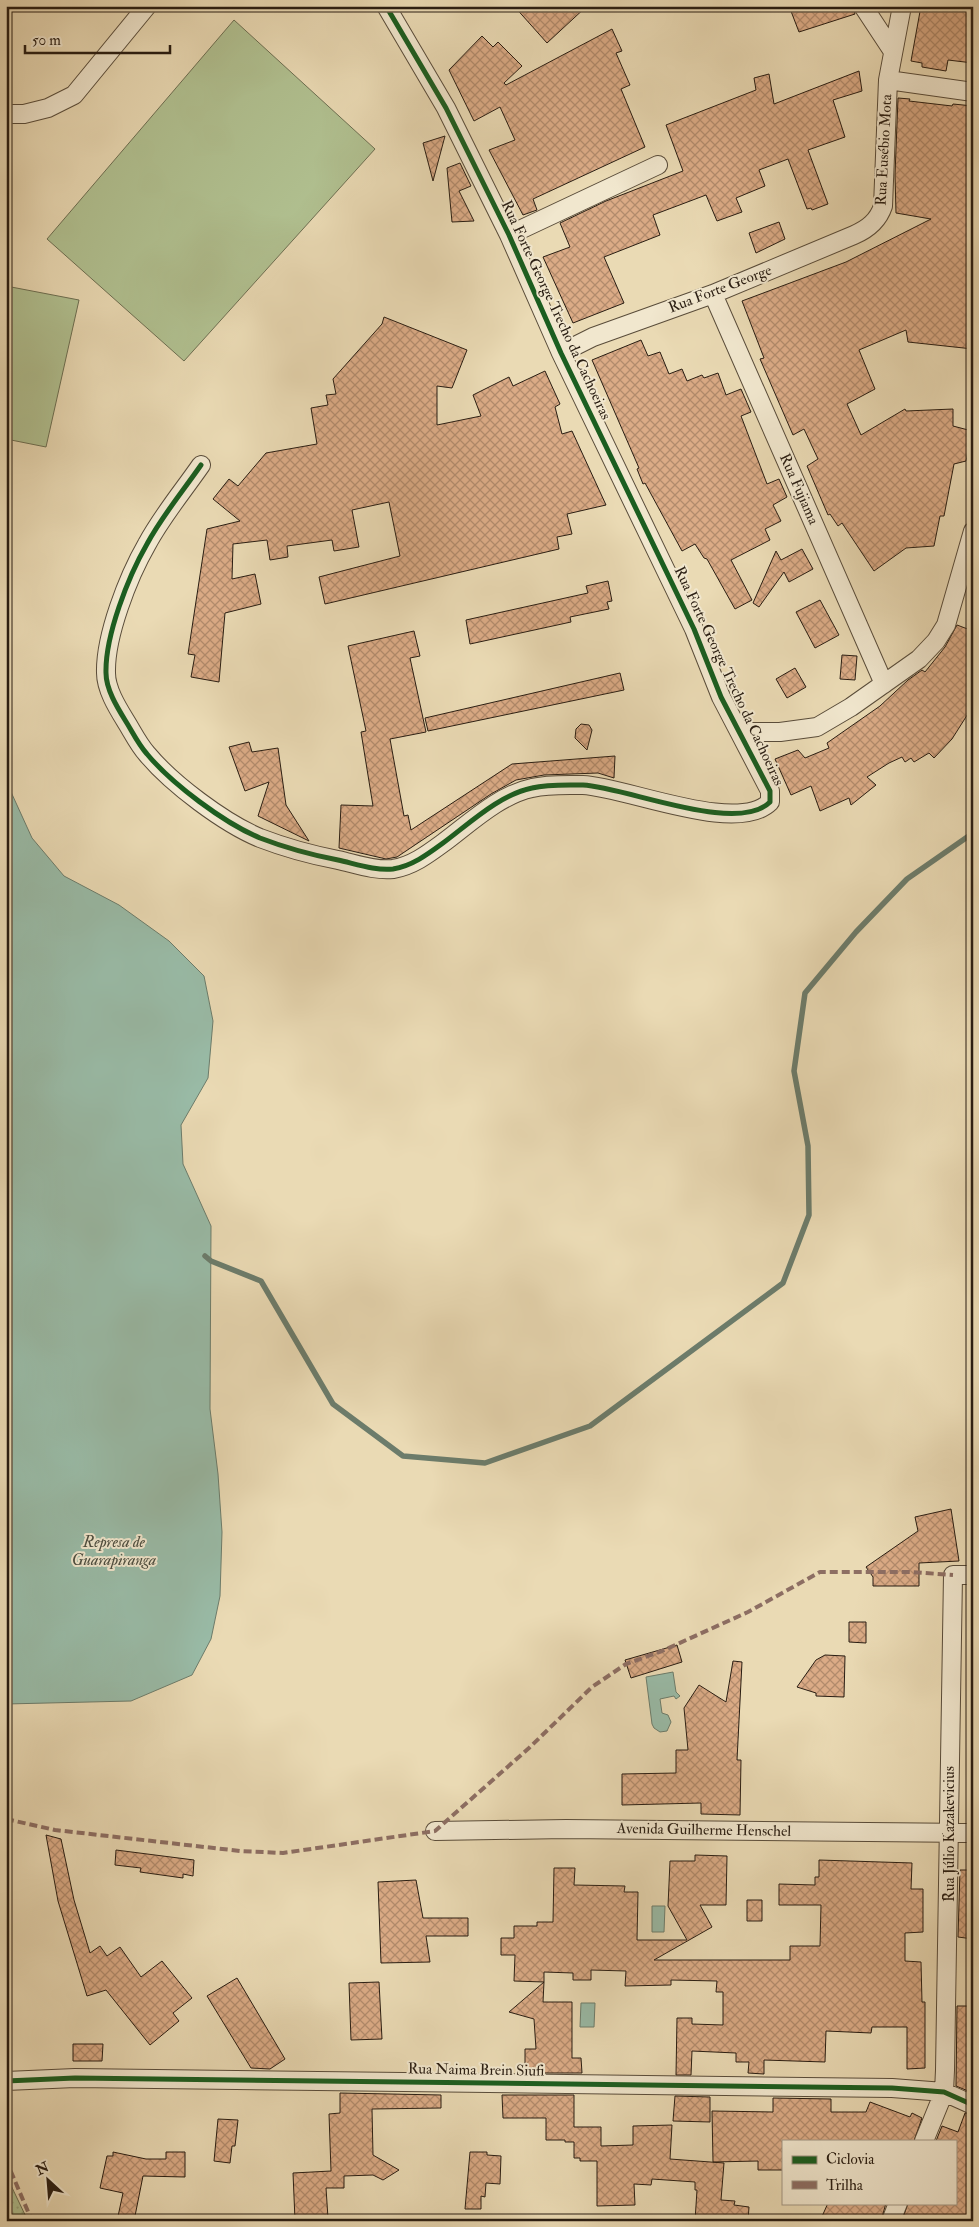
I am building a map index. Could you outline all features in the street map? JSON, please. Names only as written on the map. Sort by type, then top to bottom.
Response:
[{"type":"street","points":[[6,114],[24,114],[48,108],[74,95],[147,6]]},
{"type":"street","name":"Rua Forte George Trecho da Cachoeiras","points":[[201,464],[146,544],[107,644],[106,676],[116,706],[146,754],[180,785],[225,819],[259,838],[307,854],[370,866],[395,868],[409,864],[427,855],[505,798],[534,787],[584,785],[606,788],[678,807],[742,813],[759,810],[770,802],[771,796],[721,697],[690,622],[561,353],[509,235],[446,108],[386,6]]},
{"type":"street","points":[[863,6],[892,50]]},
{"type":"street","name":"Rua Eusébio Mota","points":[[876,220],[883,206],[888,80],[892,50],[902,6]]},
{"type":"street","points":[[888,80],[973,92]]},
{"type":"street","points":[[509,235],[658,165]]},
{"type":"street","name":"Rua Forte George","points":[[561,353],[593,337],[713,294],[866,230],[876,220]]},
{"type":"street","name":"Rua Fujiama","points":[[713,294],[884,684]]},
{"type":"street","points":[[740,732],[807,730],[827,723],[919,659],[936,641],[946,625],[973,531]]},
{"type":"street","name":"Rua Júlio Kazakevicius","points":[[944,2092],[953,1575],[973,1575]]},
{"type":"street","name":"Avenida Guilherme Henschel","points":[[435,1831],[566,1829],[973,1833]]},
{"type":"street","name":"Rua Naima Brein Siufi","points":[[6,2081],[75,2078],[146,2078],[892,2088],[944,2092],[973,2105]]},
{"type":"street","points":[[924,2140],[944,2092]]},
{"type":"street","points":[[891,2221],[898,2204]]},
{"type":"shaded area","points":[[234,20],[375,149],[184,361],[47,239]]},
{"type":"shaded area","points":[[6,286],[79,300],[46,447],[6,439]]},
{"type":"shaded area","points":[[6,2175],[28,2221],[6,2221]]},
{"type":"water","name":"Represa de Guarapiranga","points":[[6,781],[32,838],[64,876],[119,905],[169,941],[204,976],[213,1021],[208,1078],[181,1125],[183,1164],[211,1226],[210,1409],[218,1474],[222,1532],[220,1596],[211,1639],[192,1675],[131,1701],[6,1704]]},
{"type":"water","points":[[673,1672],[676,1692],[680,1696],[676,1699],[674,1696],[660,1699],[662,1713],[668,1715],[671,1722],[667,1731],[660,1732],[652,1724],[646,1677]]},
{"type":"water","points":[[652,1906],[665,1906],[664,1932],[652,1932]]},
{"type":"water","points":[[581,2003],[595,2003],[594,2027],[580,2027]]},
{"type":"building","points":[[514,6],[587,6],[547,43]]},
{"type":"building","points":[[789,6],[852,6],[855,14],[799,32]]},
{"type":"building","points":[[921,6],[973,6],[973,63],[948,60],[946,71],[922,67],[922,63],[911,61]]},
{"type":"building","points":[[612,29],[622,51],[616,53],[630,85],[621,89],[645,147],[533,199],[537,210],[523,215],[489,150],[515,140],[500,107],[474,121],[449,70],[482,36],[493,47],[498,42],[522,66],[504,83],[506,85]]},
{"type":"building","points":[[859,71],[862,91],[833,100],[845,137],[808,150],[828,204],[812,210],[811,208],[807,209],[788,159],[759,170],[765,186],[736,198],[742,212],[717,221],[706,195],[653,215],[660,235],[604,257],[624,303],[573,323],[543,257],[570,247],[560,223],[606,201],[683,171],[666,125],[756,90],[754,78],[769,74],[774,104]]},
{"type":"building","points":[[898,98],[952,106],[953,104],[973,106],[973,349],[908,342],[906,330],[859,350],[875,389],[847,404],[861,435],[905,409],[906,411],[953,409],[953,426],[972,431],[966,461],[954,464],[944,516],[940,516],[934,546],[906,548],[874,571],[842,523],[838,526],[830,514],[828,515],[807,466],[818,459],[804,429],[793,435],[760,359],[764,358],[742,301],[846,262],[931,219],[896,213],[895,175]]},
{"type":"building","points":[[445,136],[433,181],[423,143]]},
{"type":"building","points":[[460,163],[471,186],[459,191],[474,221],[452,222],[447,168]]},
{"type":"building","points":[[779,222],[785,239],[756,253],[749,233]]},
{"type":"building","points":[[384,317],[467,350],[452,388],[437,386],[437,425],[481,416],[473,395],[509,377],[513,386],[545,371],[560,404],[555,407],[562,434],[572,431],[606,505],[567,514],[572,534],[557,537],[559,549],[325,604],[319,577],[400,556],[389,502],[352,510],[359,547],[334,551],[332,540],[287,546],[288,557],[270,560],[267,540],[233,544],[232,579],[255,574],[261,604],[225,613],[219,682],[191,677],[195,655],[188,654],[207,529],[240,521],[213,499],[229,479],[238,486],[266,453],[317,444],[311,408],[328,405],[326,395],[336,394],[333,379],[382,324]]},
{"type":"building","points":[[641,340],[648,356],[660,352],[669,374],[682,369],[687,381],[702,375],[704,378],[718,373],[726,395],[741,389],[751,412],[741,416],[767,484],[779,479],[787,497],[773,505],[781,521],[765,529],[770,540],[731,560],[752,600],[735,609],[707,559],[704,558],[695,544],[682,551],[645,483],[643,484],[637,469],[639,468],[592,360]]},
{"type":"building","points":[[802,549],[813,569],[789,582],[784,572],[759,607],[753,603],[776,551],[781,560]]},
{"type":"building","points":[[608,581],[612,601],[607,602],[609,609],[570,617],[571,622],[470,644],[466,620],[588,593],[586,586]]},
{"type":"building","points":[[820,600],[839,635],[815,648],[796,612]]},
{"type":"building","points":[[957,625],[973,631],[973,644],[968,661],[971,709],[952,739],[934,758],[929,753],[914,762],[911,758],[905,762],[902,757],[889,763],[867,777],[876,785],[851,805],[849,798],[820,811],[811,786],[791,795],[775,759],[798,750],[805,758],[829,748],[827,743],[880,706],[908,680],[922,670],[925,672],[945,647]]},
{"type":"building","points":[[414,631],[420,656],[410,658],[426,732],[390,739],[404,816],[408,815],[411,830],[512,764],[615,756],[614,778],[598,773],[544,775],[516,780],[491,794],[397,857],[386,859],[339,848],[341,805],[373,806],[361,732],[366,731],[348,646]]},
{"type":"building","points":[[842,655],[857,656],[855,680],[840,679]]},
{"type":"building","points":[[795,668],[806,687],[787,698],[776,679]]},
{"type":"building","points":[[620,673],[624,690],[428,731],[425,718]]},
{"type":"building","points":[[581,724],[589,725],[592,730],[587,750],[575,738],[576,729]]},
{"type":"building","points":[[249,742],[252,752],[278,748],[286,805],[309,841],[258,816],[269,782],[245,791],[229,747]]},
{"type":"building","points":[[951,1509],[959,1561],[919,1563],[919,1586],[873,1586],[873,1577],[866,1567],[918,1531],[915,1517]]},
{"type":"building","points":[[849,1622],[866,1622],[866,1643],[849,1642]]},
{"type":"building","points":[[677,1645],[682,1662],[631,1678],[625,1660]]},
{"type":"building","points":[[825,1655],[845,1656],[844,1697],[816,1696],[816,1693],[797,1687],[816,1660]]},
{"type":"building","points":[[733,1661],[742,1662],[737,1760],[741,1760],[740,1815],[701,1814],[701,1803],[622,1805],[622,1774],[676,1773],[676,1750],[688,1750],[684,1708],[699,1685],[726,1702]]},
{"type":"building","points":[[46,1835],[61,1839],[74,1900],[90,1953],[100,1946],[107,1956],[120,1947],[141,1977],[162,1961],[192,1998],[173,2013],[179,2021],[150,2045],[106,1990],[87,1996],[58,1901]]},
{"type":"building","points":[[116,1850],[194,1860],[193,1876],[183,1874],[183,1878],[140,1872],[141,1868],[115,1865]]},
{"type":"building","points":[[695,1855],[727,1856],[726,1905],[700,1905],[712,1927],[654,1960],[790,1960],[790,1946],[820,1946],[821,1905],[779,1905],[779,1884],[815,1885],[815,1877],[819,1877],[819,1860],[912,1863],[911,1889],[923,1889],[923,1932],[905,1933],[905,1961],[921,1962],[922,2002],[925,2002],[925,2068],[907,2069],[907,2027],[872,2027],[871,2033],[826,2031],[825,2062],[764,2060],[764,2074],[748,2073],[749,2062],[736,2062],[736,2053],[692,2051],[691,2075],[676,2075],[677,2018],[692,2018],[692,2024],[723,2025],[723,1992],[716,1992],[717,1981],[671,1980],[671,1985],[625,1986],[626,1971],[591,1970],[591,1980],[573,1980],[573,1973],[544,1972],[544,1982],[514,1981],[515,1955],[501,1955],[501,1938],[514,1938],[514,1926],[537,1926],[537,1922],[553,1922],[554,1868],[575,1868],[574,1885],[625,1886],[624,1892],[638,1892],[637,1940],[687,1940],[668,1906],[670,1861],[695,1861]]},
{"type":"building","points":[[960,1870],[973,1870],[973,1939],[958,1937]]},
{"type":"building","points":[[416,1880],[423,1918],[468,1918],[468,1936],[426,1936],[430,1962],[381,1963],[378,1882]]},
{"type":"building","points":[[747,1900],[762,1900],[762,1921],[747,1921]]},
{"type":"building","points":[[237,1978],[285,2059],[270,2069],[251,2068],[207,1996]]},
{"type":"building","points":[[379,1982],[382,2039],[351,2040],[349,1983]]},
{"type":"building","points":[[544,1982],[543,2002],[572,2002],[572,2058],[581,2058],[582,2073],[525,2073],[525,2049],[536,2049],[534,2019],[509,2012]]},
{"type":"building","points":[[957,2006],[973,2006],[973,2093],[956,2086]]},
{"type":"building","points":[[73,2044],[103,2044],[102,2061],[73,2061]]},
{"type":"building","points":[[340,2093],[441,2095],[441,2108],[372,2109],[373,2155],[399,2170],[383,2180],[373,2175],[344,2176],[344,2188],[326,2188],[328,2218],[295,2220],[293,2173],[331,2171],[329,2114],[340,2113]]},
{"type":"building","points":[[502,2095],[574,2095],[574,2127],[601,2127],[601,2146],[633,2145],[633,2126],[672,2125],[670,2159],[724,2163],[721,2200],[735,2201],[734,2205],[749,2207],[748,2221],[695,2221],[697,2190],[695,2190],[695,2182],[652,2179],[651,2185],[634,2184],[635,2205],[597,2206],[597,2161],[580,2161],[580,2158],[574,2158],[574,2142],[546,2140],[546,2118],[503,2118]]},
{"type":"building","points":[[675,2096],[710,2097],[710,2122],[673,2121]]},
{"type":"building","points":[[773,2098],[831,2099],[831,2112],[866,2112],[870,2102],[910,2117],[912,2113],[922,2118],[914,2140],[782,2140],[782,2170],[758,2170],[758,2161],[713,2162],[712,2111],[773,2112]]},
{"type":"building","points":[[965,2113],[973,2115],[973,2221],[902,2221],[908,2204],[956,2204],[956,2140],[936,2140],[942,2126],[958,2132]]},
{"type":"building","points":[[218,2119],[238,2120],[235,2146],[232,2146],[230,2163],[214,2161]]},
{"type":"building","points":[[113,2152],[146,2159],[166,2159],[166,2152],[185,2152],[185,2177],[143,2176],[134,2221],[117,2221],[123,2193],[100,2188],[107,2156],[113,2156]]},
{"type":"building","points":[[470,2152],[487,2152],[487,2155],[501,2156],[500,2184],[486,2183],[485,2197],[481,2196],[481,2209],[465,2209]]},
{"type":"building","points":[[828,2204],[886,2204],[881,2221],[820,2221]]},
{"type":"waterway","points":[[205,1256],[211,1261],[261,1281],[333,1404],[403,1456],[485,1463],[590,1426],[783,1283],[809,1215],[808,1146],[794,1071],[805,993],[856,932],[907,879],[973,833]]},
{"type":"marked path","points":[[6,1819],[55,1830],[240,1851],[283,1853],[435,1831],[529,1748],[592,1687],[626,1664],[662,1651],[748,1612],[820,1572],[911,1572],[953,1575]]},
{"type":"marked path","points":[[6,2160],[32,2221]]},
{"type":"cycle path","points":[[201,465],[159,524],[132,573],[119,607],[109,642],[106,679],[115,704],[147,754],[184,790],[231,823],[260,838],[289,848],[366,867],[393,869],[419,859],[496,803],[520,792],[538,787],[583,785],[680,807],[733,814],[754,811],[770,802],[770,791],[721,697],[694,629],[561,353],[509,235],[446,108],[386,6]]},
{"type":"cycle path","points":[[6,2081],[75,2078],[892,2088],[944,2092],[973,2105]]}]
